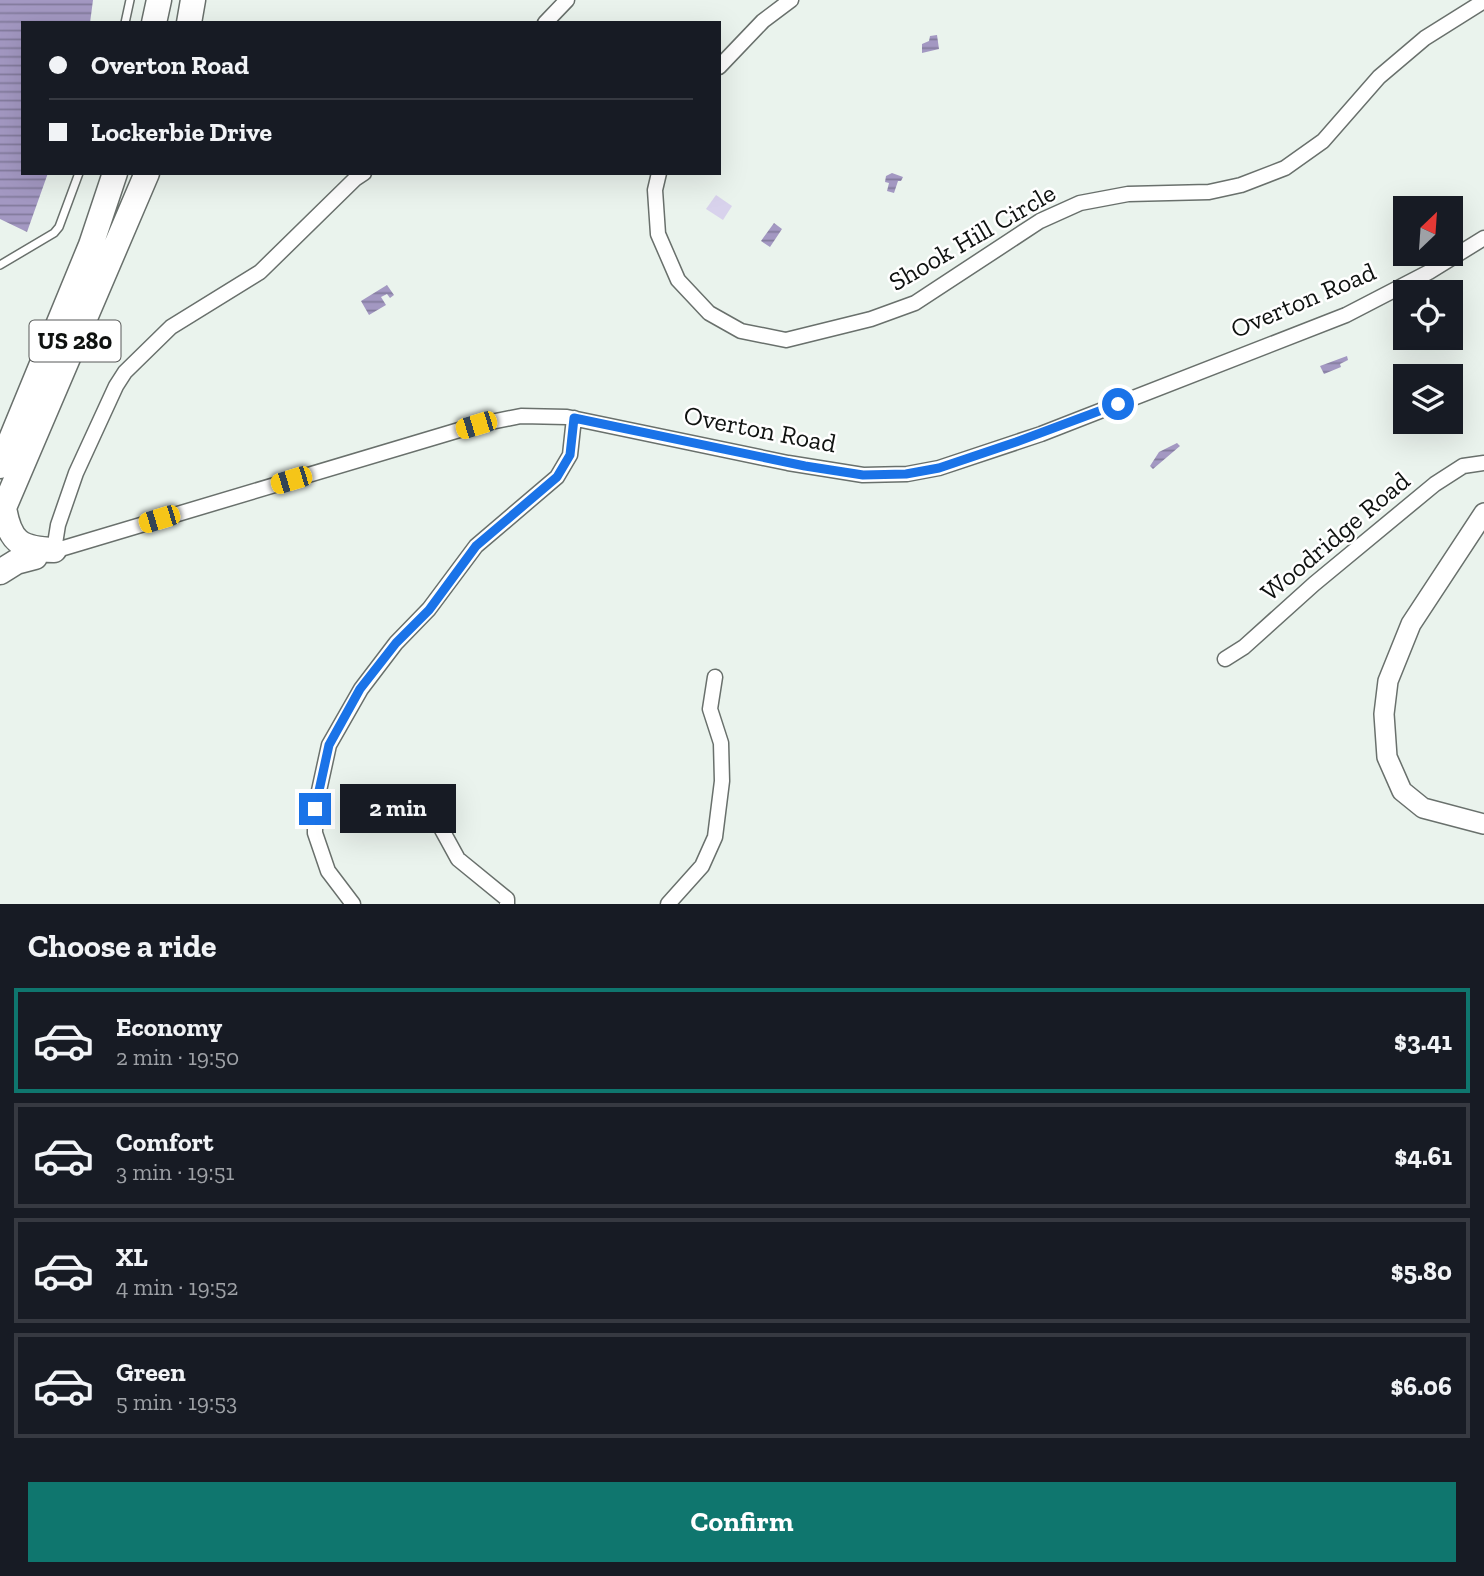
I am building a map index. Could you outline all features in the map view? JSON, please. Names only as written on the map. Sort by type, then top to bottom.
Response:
[{"type":"highway","points":[[154,21],[159,0]]},
{"type":"highway","points":[[189,21],[193,0]]},
{"type":"highway","name":"US 280","points":[[0,425],[105,175]]},
{"type":"highway","points":[[0,466],[77,281],[114,175]]},
{"type":"highway","name":"US 280","points":[[1,512],[145,175]]},
{"type":"highway","points":[[1,512],[11,535],[22,546],[45,553]]},
{"type":"highway","points":[[0,572],[16,562],[45,553]]},
{"type":"street","points":[[547,21],[567,0]]},
{"type":"street","points":[[721,65],[763,21],[792,0]]},
{"type":"street","name":"Shook Hill Circle","points":[[659,175],[655,190],[658,234],[678,280],[709,313],[741,331],[786,340],[871,319],[915,303],[1040,221],[1080,203],[1128,194],[1209,192],[1241,185],[1285,167],[1323,141],[1379,77],[1425,38],[1484,1]]},
{"type":"street","points":[[45,553],[76,473],[125,372],[171,327],[260,272],[360,175]]},
{"type":"street","name":"Overton Road","points":[[0,559],[45,553],[489,422],[521,416],[574,418],[788,463],[853,473],[906,474],[928,470],[1041,434],[1346,315],[1429,272],[1484,239]]},
{"type":"street","points":[[353,904],[328,871],[315,833],[315,809],[329,745],[360,689],[396,643],[429,610],[476,546],[557,477],[570,455],[574,418]]},
{"type":"street","name":"Woodridge Road","points":[[1224,659],[1231,657],[1314,584],[1435,485],[1463,466],[1484,463]]},
{"type":"street","points":[[1484,513],[1411,624],[1388,681],[1384,714],[1387,757],[1402,791],[1423,808],[1484,824]]},
{"type":"street","points":[[668,904],[702,866],[715,837],[722,781],[721,743],[710,709],[715,677]]},
{"type":"street","points":[[441,828],[458,859],[507,899],[508,904]]},
{"type":"lane","points":[[126,21],[131,0]]},
{"type":"lane","points":[[0,265],[54,233],[62,221],[78,175]]},
{"type":"shaded area","points":[[0,0],[93,0],[90,21],[21,21],[21,175],[47,175],[27,232],[0,219]]},
{"type":"shaded area","points":[[937,35],[939,49],[922,53],[922,44],[929,41],[930,36]]},
{"type":"shaded area","points":[[892,173],[903,177],[898,181],[894,193],[887,191],[889,183],[885,182],[886,176]]},
{"type":"shaded area","points":[[716,195],[732,206],[723,220],[706,209]]},
{"type":"shaded area","points":[[774,223],[782,229],[770,247],[761,241]]},
{"type":"shaded area","points":[[387,285],[394,295],[390,298],[387,294],[381,297],[386,305],[369,315],[361,301]]},
{"type":"shaded area","points":[[1347,356],[1348,360],[1340,364],[1341,367],[1324,374],[1320,366]]},
{"type":"shaded area","points":[[1177,443],[1180,446],[1153,469],[1150,466],[1159,452]]},
{"type":"route","points":[[315,809],[329,745],[360,689],[396,643],[429,610],[476,546],[557,477],[570,455],[574,418],[805,466],[863,475],[906,474],[939,468],[1041,434],[1118,404]]}]
